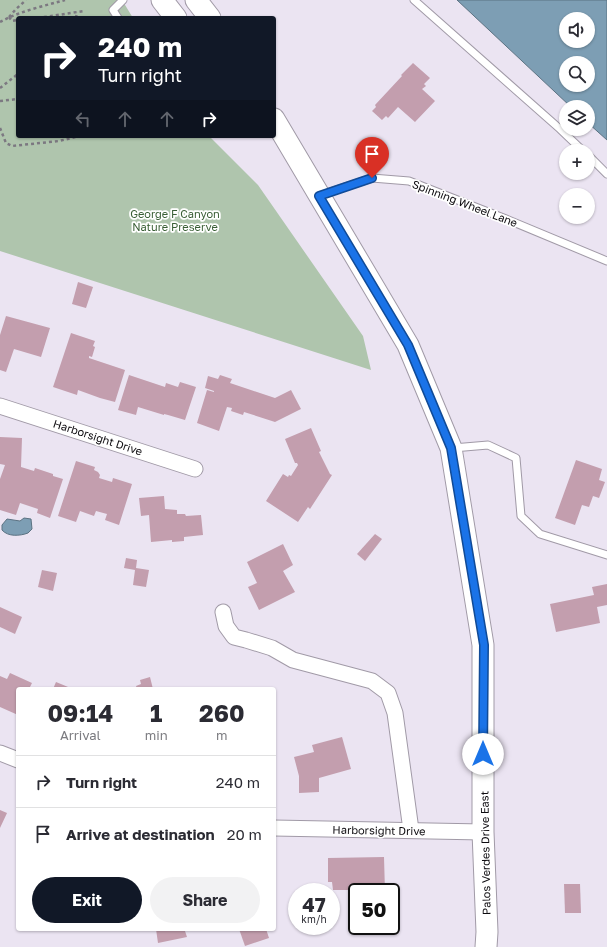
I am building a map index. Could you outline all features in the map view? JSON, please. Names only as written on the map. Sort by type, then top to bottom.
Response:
[{"type":"main road","points":[[162,0],[174,16]]},
{"type":"main road","points":[[196,0],[208,16]]},
{"type":"main road","name":"Palos Verdes Drive East","points":[[276,122],[408,345],[451,448],[484,645],[483,832],[486,947]]},
{"type":"main road","name":"Palos Verdes Drive East","points":[[273,138],[319,196]]},
{"type":"street","name":"Harborsight Drive","points":[[0,406],[196,469]]},
{"type":"street","points":[[223,612],[226,626],[234,637],[272,648],[293,660],[372,681],[388,693],[395,713],[411,830]]},
{"type":"street","points":[[0,753],[16,759]]},
{"type":"street","name":"Harborsight Drive","points":[[276,828],[483,832]]},
{"type":"lane","points":[[117,16],[113,10],[123,0]]},
{"type":"lane","points":[[414,0],[576,144]]},
{"type":"lane","points":[[595,163],[607,174]]},
{"type":"lane","name":"Spinning Wheel Lane","points":[[319,196],[372,178],[409,181],[607,261]]},
{"type":"lane","points":[[451,448],[488,445],[516,458],[521,516],[540,534],[607,556]]},
{"type":"path","points":[[9,18],[26,0]]},
{"type":"path","points":[[0,22],[66,0]]},
{"type":"path","points":[[51,16],[84,11]]},
{"type":"path","points":[[76,16],[77,12]]},
{"type":"path","points":[[9,18],[12,21],[16,20]]},
{"type":"path","points":[[0,88],[16,76]]},
{"type":"path","points":[[0,101],[16,99]]},
{"type":"path","points":[[0,128],[6,143],[12,146],[59,141],[72,138]]},
{"type":"green space","name":"George F Canyon Nature Preserve","points":[[0,0],[122,0],[132,16],[16,16],[16,138],[211,138],[258,185],[363,336],[371,370],[0,251]]},
{"type":"water","points":[[457,0],[607,0],[607,140],[595,129],[595,100],[564,100]]},
{"type":"water","points":[[24,518],[31,519],[32,529],[28,533],[14,535],[7,534],[2,530],[2,525],[7,519],[20,521]]},
{"type":"building","points":[[413,63],[430,78],[424,84],[426,86],[422,89],[435,101],[415,122],[398,107],[388,118],[386,116],[382,120],[372,111],[376,107],[375,105]]},
{"type":"building","points":[[78,282],[93,287],[86,308],[72,304]]},
{"type":"building","points":[[6,316],[50,328],[41,357],[14,349],[6,372],[0,370],[0,335]]},
{"type":"building","points":[[71,333],[95,341],[92,357],[89,356],[89,358],[125,370],[115,402],[78,390],[77,395],[53,387]]},
{"type":"building","points":[[129,375],[165,387],[166,383],[178,387],[180,382],[196,387],[185,420],[138,407],[136,415],[118,410]]},
{"type":"building","points":[[220,375],[232,379],[230,383],[275,398],[291,390],[301,409],[275,422],[244,412],[243,415],[231,411],[232,408],[227,407],[219,431],[197,423],[207,390],[214,392],[205,388],[208,376],[218,379]]},
{"type":"building","points":[[311,428],[321,451],[319,452],[330,474],[332,475],[310,509],[308,507],[298,522],[266,501],[283,474],[288,477],[289,475],[291,476],[298,465],[295,463],[285,439]]},
{"type":"building","points":[[0,437],[22,438],[21,467],[34,471],[35,468],[63,479],[50,518],[37,513],[38,509],[20,503],[16,515],[0,510],[0,479],[5,465],[0,464]]},
{"type":"building","points":[[576,460],[602,469],[599,480],[605,482],[599,498],[593,496],[589,507],[582,505],[575,525],[555,518]]},
{"type":"building","points":[[76,461],[95,467],[94,470],[100,475],[99,478],[112,482],[113,478],[132,484],[119,525],[105,520],[107,514],[96,511],[94,516],[80,511],[76,522],[58,516]]},
{"type":"building","points":[[164,496],[165,509],[177,510],[177,514],[185,514],[186,516],[201,515],[203,535],[184,537],[184,541],[172,542],[172,540],[151,542],[149,515],[141,516],[139,498]]},
{"type":"building","points":[[375,534],[382,539],[365,561],[357,554]]},
{"type":"building","points":[[283,544],[293,565],[283,571],[295,592],[259,610],[248,587],[257,583],[247,562]]},
{"type":"building","points":[[126,558],[137,560],[136,568],[149,570],[146,587],[133,585],[135,570],[124,568]]},
{"type":"building","points":[[42,570],[57,573],[53,591],[38,587]]},
{"type":"building","points":[[607,584],[607,605],[597,607],[600,623],[556,632],[550,604],[594,595],[592,587]]},
{"type":"building","points":[[0,607],[22,617],[15,634],[0,627]]},
{"type":"building","points":[[10,673],[32,683],[30,687],[16,687],[16,714],[0,707],[0,676],[7,679]]},
{"type":"building","points":[[150,677],[152,687],[136,687],[141,684],[140,680]]},
{"type":"building","points":[[56,682],[68,687],[54,687]]},
{"type":"building","points":[[342,737],[351,769],[319,778],[319,792],[299,793],[299,776],[294,757],[314,752],[312,745]]},
{"type":"building","points":[[0,810],[7,813],[0,828]]},
{"type":"building","points":[[384,857],[385,883],[348,883],[348,890],[340,890],[340,883],[328,882],[328,858]]},
{"type":"building","points":[[564,884],[580,884],[581,913],[565,913]]},
{"type":"building","points":[[156,931],[185,931],[187,937],[158,943]]},
{"type":"building","points":[[240,931],[267,931],[269,938],[245,946]]},
{"type":"route","points":[[372,178],[319,196],[408,345],[451,448],[484,645],[483,754]]}]
